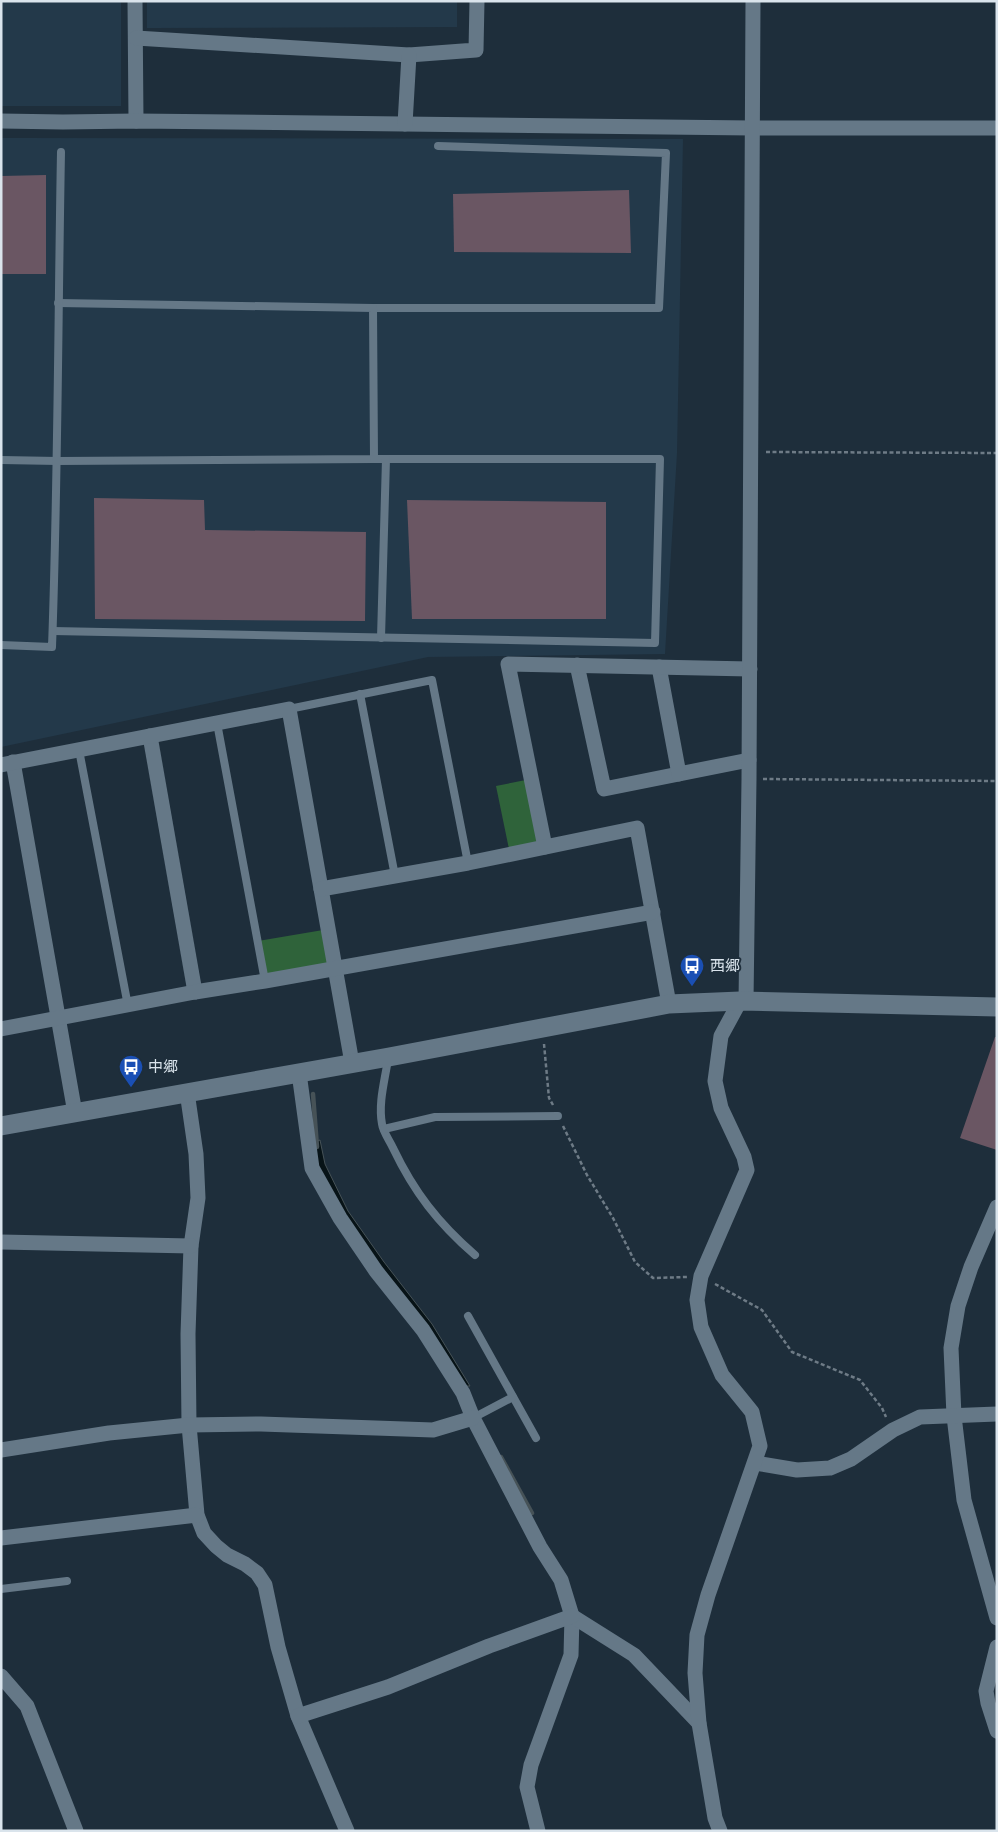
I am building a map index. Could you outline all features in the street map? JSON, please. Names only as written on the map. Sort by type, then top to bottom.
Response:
[{"type":"street","points":[[136,1],[136,121]]},
{"type":"street","points":[[136,38],[409,55],[476,50],[477,1]]},
{"type":"street","points":[[720,1831],[715,1818],[699,1723],[695,1673],[698,1635],[708,1595],[760,1446],[752,1412],[722,1375],[701,1327],[697,1300],[701,1276],[747,1170],[744,1158],[721,1108],[715,1081],[721,1036],[743,1001],[750,779],[753,1]]},
{"type":"street","points":[[406,124],[409,55]]},
{"type":"street","points":[[1,121],[752,128],[997,128]]},
{"type":"street","points":[[545,847],[508,664],[750,669]]},
{"type":"street","points":[[577,665],[604,789],[750,760]]},
{"type":"street","points":[[659,667],[679,774]]},
{"type":"street","points":[[76,1113],[59,1019],[7,764],[288,708],[352,1063]]},
{"type":"street","points":[[150,736],[195,992]]},
{"type":"street","points":[[321,889],[468,863],[638,828],[669,1004]]},
{"type":"street","points":[[1,1029],[195,992],[265,982],[653,912]]},
{"type":"street","points":[[1,1126],[388,1057],[669,1004],[743,1001],[997,1007]]},
{"type":"street","points":[[300,1072],[312,1168],[340,1218],[376,1272],[428,1338],[463,1392],[473,1418],[540,1547],[561,1580],[572,1616],[571,1655],[531,1765],[528,1787],[532,1812],[538,1831]]},
{"type":"street","points":[[188,1092],[196,1154],[198,1198],[191,1246],[188,1334],[189,1425],[197,1514],[204,1533],[227,1555],[245,1564],[257,1573],[265,1585],[278,1647],[298,1716],[347,1831]]},
{"type":"street","points":[[997,1207],[971,1267],[958,1306],[951,1348],[954,1416],[964,1500],[997,1618]]},
{"type":"street","points":[[1,1242],[191,1246]]},
{"type":"street","points":[[755,1463],[797,1470],[830,1468],[851,1459],[893,1430],[920,1416],[997,1414]]},
{"type":"street","points":[[1,1450],[109,1433],[189,1425],[261,1424],[433,1430],[473,1418]]},
{"type":"street","points":[[1,1538],[197,1514]]},
{"type":"street","points":[[298,1716],[388,1687],[489,1646],[572,1616]]},
{"type":"street","points":[[572,1616],[634,1655],[699,1723]]},
{"type":"street","points":[[997,1648],[986,1691],[997,1731]]},
{"type":"street","points":[[1,1676],[27,1706],[76,1831]]},
{"type":"lane","points":[[58,303],[373,308],[658,308],[666,153],[438,146]]},
{"type":"lane","points":[[1,645],[52,647],[58,462],[58,303],[61,152]]},
{"type":"lane","points":[[373,308],[374,459]]},
{"type":"lane","points":[[1,460],[58,462],[374,459],[660,460],[655,643],[53,631]]},
{"type":"lane","points":[[381,638],[386,459]]},
{"type":"lane","points":[[288,708],[432,680],[468,863]]},
{"type":"lane","points":[[360,694],[395,876]]},
{"type":"lane","points":[[217,723],[265,982]]},
{"type":"lane","points":[[78,750],[128,1006]]},
{"type":"lane","points":[[388,1057],[381,1101],[382,1125],[406,1174],[427,1205],[451,1234],[475,1255]]},
{"type":"lane","points":[[384,1129],[434,1117],[558,1116]]},
{"type":"lane","points":[[468,1316],[536,1438]]},
{"type":"lane","points":[[473,1418],[513,1397]]},
{"type":"lane","points":[[1,1589],[67,1581]]},
{"type":"path","points":[[751,452],[997,453]]},
{"type":"path","points":[[750,779],[997,780]]},
{"type":"path","points":[[542,1028],[549,1098],[587,1175],[613,1218],[635,1262],[654,1278],[701,1276],[762,1310],[792,1352],[860,1380],[882,1408],[893,1430]]},
{"type":"shaded area","points":[[1,1],[121,1],[121,106],[1,106]]},
{"type":"shaded area","points":[[147,1],[457,1],[457,27],[147,28]]},
{"type":"shaded area","points":[[1,138],[683,139],[677,453],[665,654],[428,657],[1,747]]},
{"type":"shaded area","points":[[320,1140],[325,1164],[348,1211],[384,1262],[432,1324],[470,1386],[462,1386],[376,1264],[317,1168],[312,1143]]},
{"type":"green space","points":[[531,779],[545,847],[510,854],[496,786]]},
{"type":"green space","points":[[329,929],[336,969],[265,981],[258,941]]},
{"type":"building","points":[[46,175],[46,274],[1,274],[1,176]]},
{"type":"building","points":[[629,190],[631,253],[454,252],[453,194]]},
{"type":"building","points":[[94,498],[204,500],[205,530],[366,532],[365,621],[95,619]]},
{"type":"building","points":[[407,500],[606,502],[606,619],[412,619]]},
{"type":"building","points":[[995,1037],[997,1037],[997,1150],[960,1138]]},
{"type":"waterway","points":[[313,1094],[317,1147]]},
{"type":"waterway","points":[[501,1457],[532,1513]]},
{"type":"place","name":"西郷","points":[[692,987]]},
{"type":"place","name":"中郷","points":[[131,1088]]}]
